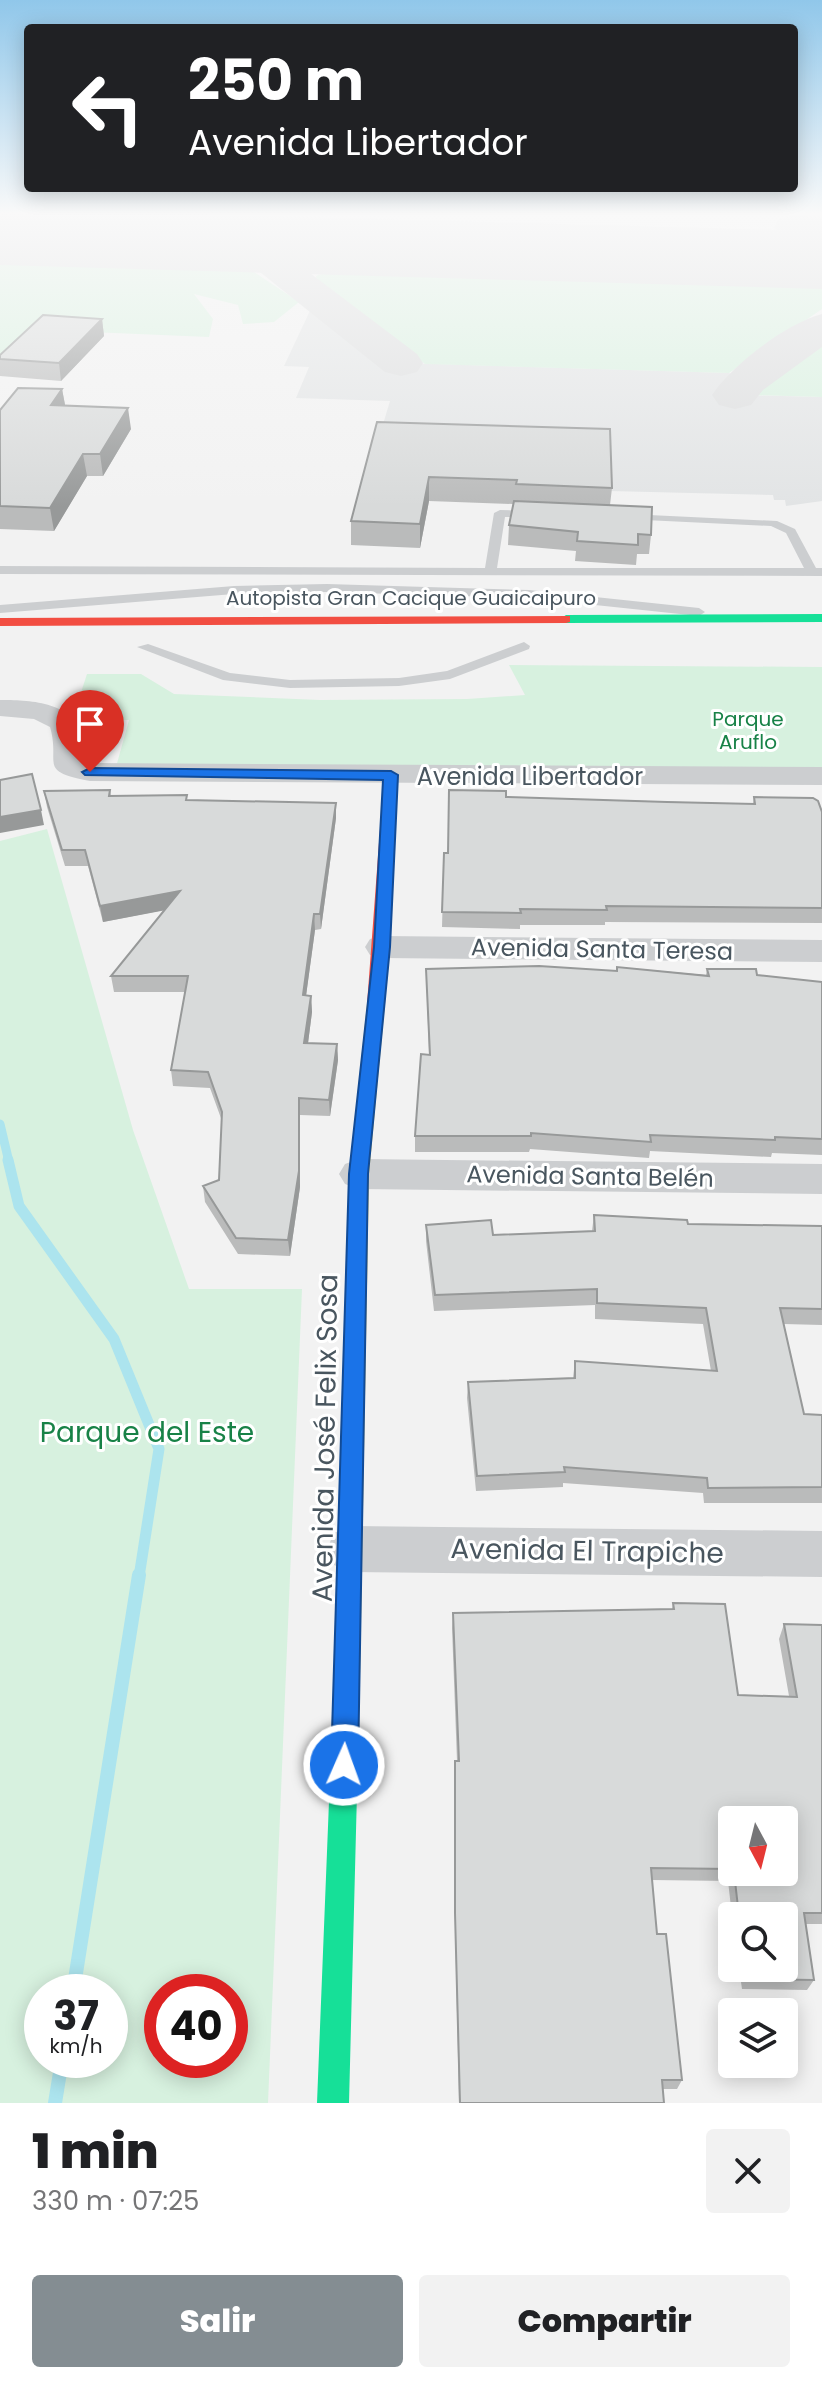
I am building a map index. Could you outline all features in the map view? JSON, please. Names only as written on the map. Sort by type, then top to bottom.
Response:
[{"type":"main road","name":"Autopista Gran Cacique Guaicaipuro","points":[[0,622],[822,618]]},
{"type":"main road","points":[[476,646],[532,646]]},
{"type":"main road","points":[[135,647],[206,647]]},
{"type":"main road","name":"Avenida José Felix Sosa","points":[[333,2103],[351,1549],[359,1174],[382,947],[391,775]]},
{"type":"street","name":"Avenida Libertador","points":[[0,708],[41,713],[61,723],[66,730],[63,758],[67,766],[75,770],[391,775],[822,776]]},
{"type":"street","name":"Avenida Santa Teresa","points":[[382,947],[822,951]]},
{"type":"street","name":"Avenida Santa Belén","points":[[359,1174],[822,1179]]},
{"type":"street","name":"Avenida El Trapiche","points":[[351,1549],[822,1554]]},
{"type":"lane","points":[[490,572],[500,513],[548,515]]},
{"type":"lane","points":[[612,516],[773,523],[791,531],[817,572]]},
{"type":"lane","points":[[0,570],[817,572]]},
{"type":"lane","points":[[0,609],[234,590],[327,588],[529,594],[781,619]]},
{"type":"lane","points":[[135,647],[228,677],[290,684],[399,682],[450,675],[532,646]]},
{"type":"shaded area","points":[[310,310],[332,310],[401,363],[729,373],[747,380],[736,395],[822,397],[822,501],[786,506],[785,500],[774,500],[773,495],[609,491],[377,444],[390,401],[296,398],[309,367],[284,366]]},
{"type":"green space","points":[[0,310],[206,310],[213,319],[209,337],[43,330],[0,376]]},
{"type":"green space","points":[[239,310],[289,310],[274,322],[243,324]]},
{"type":"green space","points":[[355,310],[820,310],[729,373],[425,364]]},
{"type":"green space","points":[[822,344],[822,397],[750,395]]},
{"type":"green space","name":"Parque Aruflo","points":[[509,665],[822,667],[822,772],[116,767],[129,720],[72,720],[87,674],[141,674],[174,694],[320,700],[467,699],[525,695]]},
{"type":"green space","name":"Parque del Este","points":[[47,829],[133,1130],[189,1289],[302,1289],[268,2103],[0,2103],[0,841]]},
{"type":"building","points":[[43,315],[102,319],[59,363],[0,359],[0,355]]},
{"type":"building","points":[[18,388],[62,389],[51,405],[128,408],[100,454],[83,454],[50,508],[0,506],[0,410]]},
{"type":"building","points":[[377,422],[610,429],[612,488],[429,477],[420,524],[351,521]]},
{"type":"building","points":[[514,501],[652,507],[651,535],[638,534],[638,545],[577,541],[578,532],[509,525]]},
{"type":"building","points":[[32,774],[41,810],[0,817],[0,780]]},
{"type":"building","points":[[110,790],[109,796],[187,795],[186,800],[336,803],[320,914],[314,914],[303,995],[311,996],[304,1043],[337,1044],[329,1100],[299,1098],[299,1171],[288,1240],[236,1238],[203,1186],[219,1180],[222,1112],[208,1072],[171,1070],[188,976],[111,976],[180,891],[100,906],[85,850],[62,850],[44,791]]},
{"type":"building","points":[[449,790],[506,791],[506,797],[755,804],[754,797],[813,798],[818,801],[822,812],[822,908],[606,906],[607,910],[442,912],[444,853],[448,853]]},
{"type":"building","points":[[539,966],[617,971],[617,967],[709,976],[707,969],[756,969],[757,975],[822,982],[822,1139],[650,1135],[651,1142],[531,1133],[531,1136],[415,1136],[421,1054],[430,1055],[426,969]]},
{"type":"building","points":[[594,1215],[687,1220],[688,1224],[822,1226],[822,1309],[780,1308],[804,1414],[822,1415],[822,1487],[708,1488],[707,1478],[564,1467],[565,1472],[477,1476],[468,1382],[575,1378],[575,1361],[717,1371],[706,1308],[597,1303],[597,1289],[435,1295],[426,1225],[491,1220],[493,1235],[595,1231]]},
{"type":"building","points":[[673,1603],[725,1604],[738,1695],[797,1697],[784,1624],[822,1625],[822,1913],[804,1913],[814,1980],[798,1980],[798,1902],[737,1902],[736,1886],[798,1886],[798,1806],[718,1806],[718,1869],[651,1868],[657,1934],[666,1934],[682,2080],[662,2080],[664,2103],[460,2103],[455,1913],[455,1761],[459,1761],[453,1613],[674,1609]]},
{"type":"waterway","points":[[0,1124],[9,1162]]},
{"type":"waterway","points":[[8,1160],[19,1206],[114,1339],[159,1449],[139,1577]]},
{"type":"waterway","points":[[76,1974],[139,1575]]},
{"type":"waterway","points":[[55,2103],[59,2078]]},
{"type":"taxiway","points":[[333,310],[401,363]]},
{"type":"taxiway","points":[[735,395],[747,380],[822,327]]},
{"type":"traffic: fast","points":[[566,619],[822,618]]},
{"type":"traffic: fast","points":[[333,2103],[347,1676]]},
{"type":"traffic: slow","points":[[347,1676],[359,1174],[376,1004]]},
{"type":"traffic: jam","points":[[0,622],[566,619]]},
{"type":"traffic: jam","points":[[376,1004],[391,775]]},
{"type":"route","points":[[90,772],[391,775],[382,947],[359,1174],[344,1765]]}]
